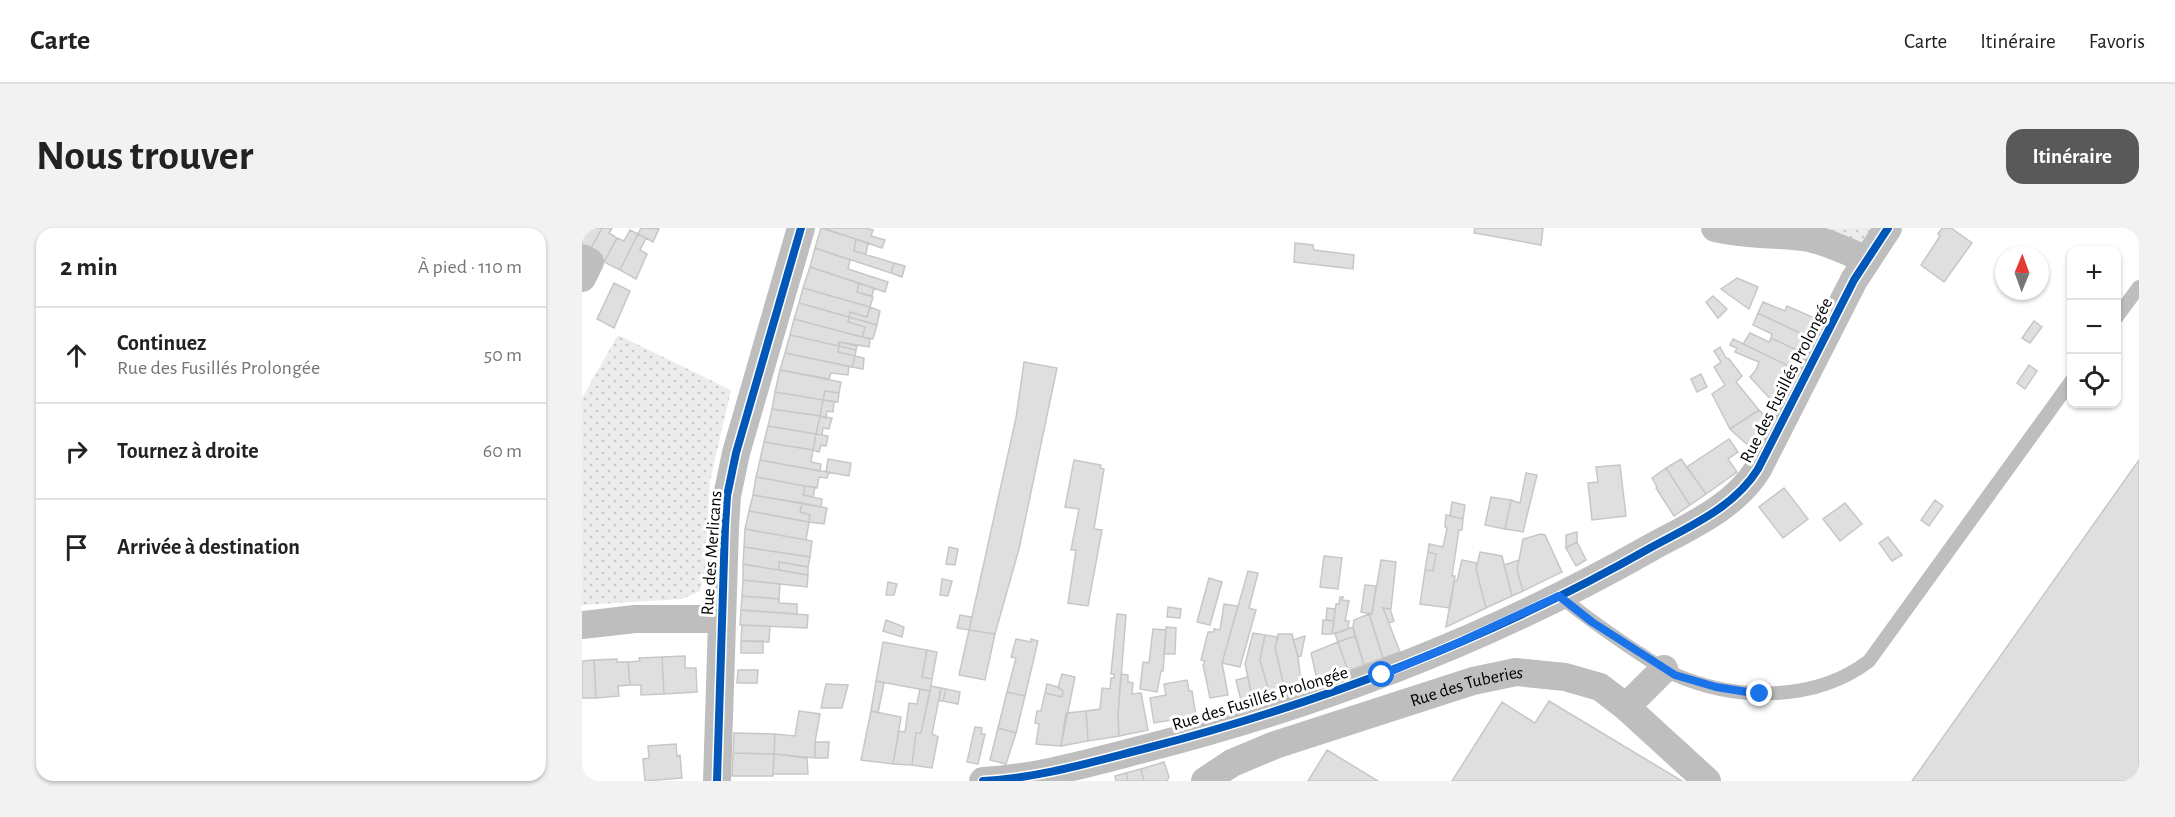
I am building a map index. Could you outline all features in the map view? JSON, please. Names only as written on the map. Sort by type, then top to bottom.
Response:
[{"type":"street","name":"Rue des Merlicans","points":[[717,781],[721,619],[726,512],[731,475],[801,228]]},
{"type":"street","points":[[1715,228],[1738,233],[1810,238],[1867,260]]},
{"type":"street","name":"Rue des Fusillés Prolongée","points":[[983,781],[1042,774],[1141,750],[1347,688],[1410,664],[1559,596],[1613,569],[1705,517],[1724,505],[1748,484],[1764,459],[1846,296],[1888,228]]},
{"type":"street","points":[[582,258],[590,262],[582,278]]},
{"type":"street","points":[[582,625],[635,619],[721,619]]},
{"type":"street","points":[[1626,707],[1664,669]]},
{"type":"street","name":"Rue des Tuberies","points":[[1205,781],[1232,763],[1262,749],[1473,681],[1503,674],[1540,673],[1580,680],[1600,687],[1626,707],[1707,781]]},
{"type":"lane","points":[[2121,311],[2139,288]]},
{"type":"lane","points":[[1559,596],[1592,622],[1664,669],[1699,683],[1733,691],[1760,694],[1791,691],[1824,684],[1860,668],[1869,661],[2067,387]]},
{"type":"shaded area","points":[[1817,228],[1875,228],[1859,245]]},
{"type":"shaded area","points":[[618,335],[731,390],[710,481],[705,569],[700,591],[682,599],[582,605],[582,398]]},
{"type":"building","points":[[583,228],[602,228],[588,254],[582,251]]},
{"type":"building","points":[[602,228],[612,228],[609,233],[617,238],[604,262],[588,254]]},
{"type":"building","points":[[641,228],[659,229],[653,242],[638,234]]},
{"type":"building","points":[[821,228],[856,239],[854,251],[894,263],[891,273],[815,248]]},
{"type":"building","points":[[823,228],[865,228],[873,230],[871,236],[885,240],[882,248]]},
{"type":"building","points":[[1475,228],[1543,228],[1541,245],[1474,233]]},
{"type":"building","points":[[1942,228],[1951,228],[1972,243],[1944,282],[1921,265],[1940,236],[1938,234]]},
{"type":"building","points":[[630,230],[638,234],[620,270],[604,262],[617,238],[624,241]]},
{"type":"building","points":[[638,234],[646,238],[640,250],[647,254],[636,279],[620,270]]},
{"type":"building","points":[[856,239],[868,243],[866,254],[854,251]]},
{"type":"building","points":[[1295,243],[1313,245],[1314,250],[1354,255],[1353,269],[1294,262]]},
{"type":"building","points":[[815,248],[850,260],[848,269],[888,282],[885,292],[810,267]]},
{"type":"building","points":[[894,263],[905,266],[902,277],[891,273]]},
{"type":"building","points":[[810,267],[859,283],[857,292],[873,297],[870,307],[803,288]]},
{"type":"building","points":[[1737,278],[1758,287],[1749,309],[1721,289]]},
{"type":"building","points":[[614,283],[630,291],[614,328],[597,319]]},
{"type":"building","points":[[859,283],[874,288],[872,296],[857,292]]},
{"type":"building","points":[[803,288],[870,307],[867,317],[850,312],[849,317],[799,303]]},
{"type":"building","points":[[1713,296],[1727,309],[1718,318],[1706,302]]},
{"type":"building","points":[[1763,302],[1785,311],[1787,306],[1817,319],[1808,337],[1758,313]]},
{"type":"building","points":[[799,303],[849,317],[848,322],[865,327],[862,337],[794,319]]},
{"type":"building","points":[[870,307],[880,311],[877,325],[849,317],[850,312],[867,317]]},
{"type":"building","points":[[1758,313],[1808,337],[1801,352],[1771,338],[1772,334],[1753,325]]},
{"type":"building","points":[[849,317],[877,325],[873,339],[862,337],[865,327],[848,322]]},
{"type":"building","points":[[794,319],[870,339],[869,347],[839,342],[839,346],[790,335]]},
{"type":"building","points":[[2034,321],[2042,327],[2030,343],[2022,338]]},
{"type":"building","points":[[1750,333],[1769,342],[1771,338],[1801,352],[1793,368],[1743,344]]},
{"type":"building","points":[[790,335],[839,346],[838,352],[855,356],[852,367],[785,353]]},
{"type":"building","points":[[1733,339],[1793,368],[1775,404],[1750,377],[1759,362],[1735,352],[1737,348],[1730,345]]},
{"type":"building","points":[[839,342],[857,346],[856,350],[839,346]]},
{"type":"building","points":[[839,346],[856,350],[855,356],[838,352]]},
{"type":"building","points":[[1720,347],[1726,358],[1742,376],[1736,382],[1759,410],[1730,429],[1712,394],[1725,385],[1714,367],[1721,362],[1714,351]]},
{"type":"building","points":[[785,353],[849,366],[848,375],[831,373],[829,379],[780,370]]},
{"type":"building","points":[[855,356],[864,358],[863,369],[852,367]]},
{"type":"building","points":[[1024,362],[1057,368],[1019,549],[995,634],[969,630],[1016,418]]},
{"type":"building","points":[[2029,365],[2037,371],[2025,389],[2017,383]]},
{"type":"building","points":[[780,370],[841,382],[839,393],[825,391],[823,400],[775,392]]},
{"type":"building","points":[[1701,374],[1707,387],[1697,392],[1691,379]]},
{"type":"building","points":[[825,391],[839,393],[838,402],[823,400]]},
{"type":"building","points":[[775,392],[823,400],[820,416],[772,409]]},
{"type":"building","points":[[823,400],[834,402],[833,412],[827,411],[826,418],[820,416]]},
{"type":"building","points":[[772,409],[820,416],[816,434],[768,426]]},
{"type":"building","points":[[1759,410],[1768,419],[1751,448],[1730,429]]},
{"type":"building","points":[[820,416],[832,418],[829,429],[823,428],[822,435],[816,434]]},
{"type":"building","points":[[768,426],[816,434],[813,450],[764,442]]},
{"type":"building","points":[[816,434],[828,436],[826,446],[821,445],[819,452],[813,450]]},
{"type":"building","points":[[1729,439],[1738,452],[1728,459],[1737,472],[1706,494],[1687,467]]},
{"type":"building","points":[[764,442],[813,450],[811,462],[821,464],[820,471],[760,460]]},
{"type":"building","points":[[828,459],[851,463],[849,476],[826,472]]},
{"type":"building","points":[[1681,459],[1706,494],[1690,505],[1666,468]]},
{"type":"building","points":[[760,460],[829,472],[827,478],[819,477],[817,488],[805,486],[756,477]]},
{"type":"building","points":[[1074,460],[1101,465],[1100,468],[1104,469],[1094,529],[1102,530],[1088,606],[1068,603],[1076,550],[1071,550],[1079,509],[1065,507]]},
{"type":"building","points":[[2139,460],[2139,781],[1912,781]]},
{"type":"building","points":[[1620,465],[1626,516],[1592,520],[1588,483],[1598,482],[1596,467]]},
{"type":"building","points":[[1666,468],[1690,505],[1674,516],[1652,478]]},
{"type":"building","points":[[1526,473],[1537,475],[1523,532],[1505,529],[1511,500],[1520,503]]},
{"type":"building","points":[[756,477],[805,486],[803,495],[822,499],[821,507],[753,495]]},
{"type":"building","points":[[805,486],[815,487],[813,497],[803,495]]},
{"type":"building","points":[[1784,488],[1808,519],[1783,538],[1759,507]]},
{"type":"building","points":[[753,495],[802,503],[800,512],[810,515],[809,522],[749,511]]},
{"type":"building","points":[[1491,497],[1511,500],[1505,529],[1485,525]]},
{"type":"building","points":[[1935,500],[1943,506],[1929,526],[1921,520]]},
{"type":"building","points":[[1452,502],[1465,505],[1463,519],[1450,516]]},
{"type":"building","points":[[802,503],[827,508],[824,524],[809,522],[810,515],[800,512]]},
{"type":"building","points":[[1845,503],[1862,524],[1840,541],[1823,519]]},
{"type":"building","points":[[749,511],[809,522],[806,540],[745,529]]},
{"type":"building","points":[[1446,515],[1463,519],[1462,530],[1459,530],[1452,576],[1455,576],[1450,608],[1420,604],[1425,570],[1433,571],[1436,554],[1428,552],[1429,544],[1443,547],[1447,528],[1445,527]]},
{"type":"building","points":[[745,529],[812,541],[810,557],[744,547]]},
{"type":"building","points":[[1577,532],[1577,542],[1566,548],[1566,535]]},
{"type":"building","points":[[1545,535],[1562,572],[1523,591],[1517,570],[1523,539]]},
{"type":"building","points":[[1888,537],[1902,555],[1892,561],[1879,543]]},
{"type":"building","points":[[1577,542],[1586,560],[1576,566],[1566,548]]},
{"type":"building","points":[[744,547],[810,557],[808,567],[779,562],[779,570],[743,564]]},
{"type":"building","points":[[949,547],[958,549],[955,565],[946,564]]},
{"type":"building","points":[[1428,552],[1436,554],[1433,571],[1425,570]]},
{"type":"building","points":[[1480,552],[1502,556],[1512,596],[1486,608],[1476,569]]},
{"type":"building","points":[[1324,556],[1342,558],[1338,589],[1320,587]]},
{"type":"building","points":[[1381,560],[1396,562],[1391,609],[1383,608],[1400,652],[1383,658],[1369,613],[1372,614]]},
{"type":"building","points":[[1462,560],[1477,563],[1476,569],[1486,608],[1446,627],[1454,581],[1457,581]]},
{"type":"building","points":[[1519,560],[1517,570],[1523,591],[1512,596],[1504,565]]},
{"type":"building","points":[[779,562],[808,567],[808,575],[779,570]]},
{"type":"building","points":[[743,564],[808,575],[807,587],[743,580]]},
{"type":"building","points":[[1248,571],[1258,573],[1249,608],[1256,610],[1240,667],[1222,663]]},
{"type":"building","points":[[1209,578],[1222,582],[1210,625],[1197,622]]},
{"type":"building","points":[[942,579],[952,581],[948,596],[940,595]]},
{"type":"building","points":[[743,580],[780,584],[779,599],[742,596]]},
{"type":"building","points":[[888,582],[897,584],[894,595],[886,595]]},
{"type":"building","points":[[1365,585],[1376,586],[1372,614],[1361,612]]},
{"type":"building","points":[[742,596],[779,599],[779,603],[797,604],[797,614],[741,610]]},
{"type":"building","points":[[1340,597],[1343,597],[1342,600],[1349,601],[1345,621],[1349,621],[1348,629],[1332,634],[1336,604],[1339,604]]},
{"type":"building","points":[[1224,604],[1238,606],[1222,663],[1228,695],[1210,698],[1203,665],[1205,661],[1201,660],[1208,632],[1214,632],[1214,629],[1220,630]]},
{"type":"building","points":[[1168,607],[1181,609],[1180,618],[1167,617]]},
{"type":"building","points":[[1327,608],[1335,609],[1334,621],[1326,620]]},
{"type":"building","points":[[1383,608],[1390,609],[1394,621],[1389,623]]},
{"type":"building","points":[[741,610],[808,615],[807,628],[740,625]]},
{"type":"building","points":[[1117,614],[1126,615],[1118,715],[1119,736],[1088,741],[1086,711],[1100,709],[1102,688],[1110,689],[1111,678],[1114,678],[1114,674],[1111,674]]},
{"type":"building","points":[[1369,614],[1383,658],[1364,665],[1353,627],[1354,620]]},
{"type":"building","points":[[960,615],[972,617],[969,630],[957,628]]},
{"type":"building","points":[[886,620],[904,627],[902,637],[883,631]]},
{"type":"building","points":[[1323,620],[1334,621],[1332,634],[1322,634]]},
{"type":"building","points":[[742,625],[770,626],[769,642],[741,641]]},
{"type":"building","points":[[1166,627],[1176,628],[1175,654],[1164,654]]},
{"type":"building","points":[[1353,627],[1355,636],[1338,642],[1335,634]]},
{"type":"building","points":[[1153,629],[1166,630],[1163,671],[1161,671],[1157,692],[1140,689],[1143,662],[1149,663]]},
{"type":"building","points":[[969,630],[995,634],[985,680],[959,675]]},
{"type":"building","points":[[1253,633],[1265,635],[1260,660],[1269,692],[1252,697],[1245,664]]},
{"type":"building","points":[[1278,634],[1292,634],[1301,682],[1284,687],[1275,647]]},
{"type":"building","points":[[1265,635],[1278,637],[1275,647],[1284,687],[1269,692],[1260,660]]},
{"type":"building","points":[[1305,636],[1301,656],[1298,657],[1293,640]]},
{"type":"building","points":[[1355,636],[1364,665],[1348,671],[1338,642]]},
{"type":"building","points":[[1016,639],[1038,641],[1025,696],[1007,692],[1016,658],[1011,657]]},
{"type":"building","points":[[741,641],[763,641],[763,653],[741,653]]},
{"type":"building","points":[[883,642],[927,650],[922,677],[932,679],[930,691],[876,681]]},
{"type":"building","points":[[1338,642],[1348,671],[1317,680],[1311,653]]},
{"type":"building","points":[[927,650],[937,652],[932,679],[922,677]]},
{"type":"building","points":[[685,656],[685,668],[696,668],[697,692],[664,694],[662,657]]},
{"type":"building","points":[[662,657],[664,694],[641,695],[641,685],[630,685],[628,662],[640,661],[639,658]]},
{"type":"building","points":[[617,659],[617,662],[628,662],[630,685],[618,686],[619,696],[596,698],[594,660]]},
{"type":"building","points":[[594,660],[596,698],[582,698],[582,661]]},
{"type":"building","points":[[738,670],[758,670],[757,683],[737,683]]},
{"type":"building","points":[[1062,674],[1075,677],[1061,746],[1036,744],[1039,724],[1035,723],[1037,711],[1041,711],[1045,693],[1062,697],[1063,691],[1058,688]]},
{"type":"building","points":[[1121,674],[1128,675],[1128,682],[1133,683],[1132,694],[1141,693],[1148,730],[1119,736]]},
{"type":"building","points":[[1248,677],[1252,697],[1241,701],[1236,680]]},
{"type":"building","points":[[1187,680],[1189,691],[1192,691],[1196,716],[1154,723],[1150,698],[1166,695],[1164,684]]},
{"type":"building","points":[[876,681],[884,683],[878,713],[871,711]]},
{"type":"building","points":[[826,684],[848,685],[842,708],[821,708]]},
{"type":"building","points":[[1047,684],[1063,691],[1062,697],[1045,693]]},
{"type":"building","points":[[931,686],[941,688],[932,734],[938,737],[932,768],[912,765],[916,733],[921,733]]},
{"type":"building","points":[[941,688],[946,689],[943,701],[939,701]]},
{"type":"building","points":[[920,689],[930,691],[921,733],[916,733],[912,765],[893,764],[899,731],[905,732],[909,703],[917,704]]},
{"type":"building","points":[[946,689],[960,692],[958,704],[943,701]]},
{"type":"building","points":[[1007,692],[1025,696],[1016,733],[998,728]]},
{"type":"building","points":[[1549,701],[1682,781],[1452,781],[1502,702],[1535,723]]},
{"type":"building","points":[[799,711],[820,714],[815,742],[815,758],[774,754],[775,734],[795,736]]},
{"type":"building","points":[[871,711],[901,717],[893,764],[861,760]]},
{"type":"building","points":[[1086,711],[1088,741],[1061,746],[1066,713]]},
{"type":"building","points":[[975,727],[982,728],[981,734],[985,734],[978,764],[967,762]]},
{"type":"building","points":[[998,728],[1016,733],[1006,764],[990,760]]},
{"type":"building","points":[[734,733],[775,734],[774,754],[733,753]]},
{"type":"building","points":[[815,742],[829,742],[828,758],[815,758]]},
{"type":"building","points":[[676,744],[677,756],[680,755],[682,778],[645,781],[643,759],[649,758],[648,746]]},
{"type":"building","points":[[1327,750],[1378,781],[1308,781]]},
{"type":"building","points":[[733,753],[774,754],[773,776],[732,776]]},
{"type":"building","points":[[774,754],[807,758],[808,774],[773,774]]},
{"type":"building","points":[[1164,762],[1169,777],[1167,781],[1144,781],[1141,769]]},
{"type":"building","points":[[1141,769],[1144,781],[1128,781],[1126,773]]},
{"type":"building","points":[[1126,773],[1128,781],[1116,781],[1115,776]]},
{"type":"cycle path","points":[[717,781],[727,496],[736,453],[801,228]]},
{"type":"cycle path","points":[[983,781],[1045,773],[1106,759],[1212,730],[1341,689],[1468,639],[1529,611],[1695,524],[1736,495],[1758,469],[1854,280],[1888,228]]},
{"type":"route","points":[[1382,675],[1559,596],[1592,622],[1675,675],[1733,691],[1760,694]]}]
